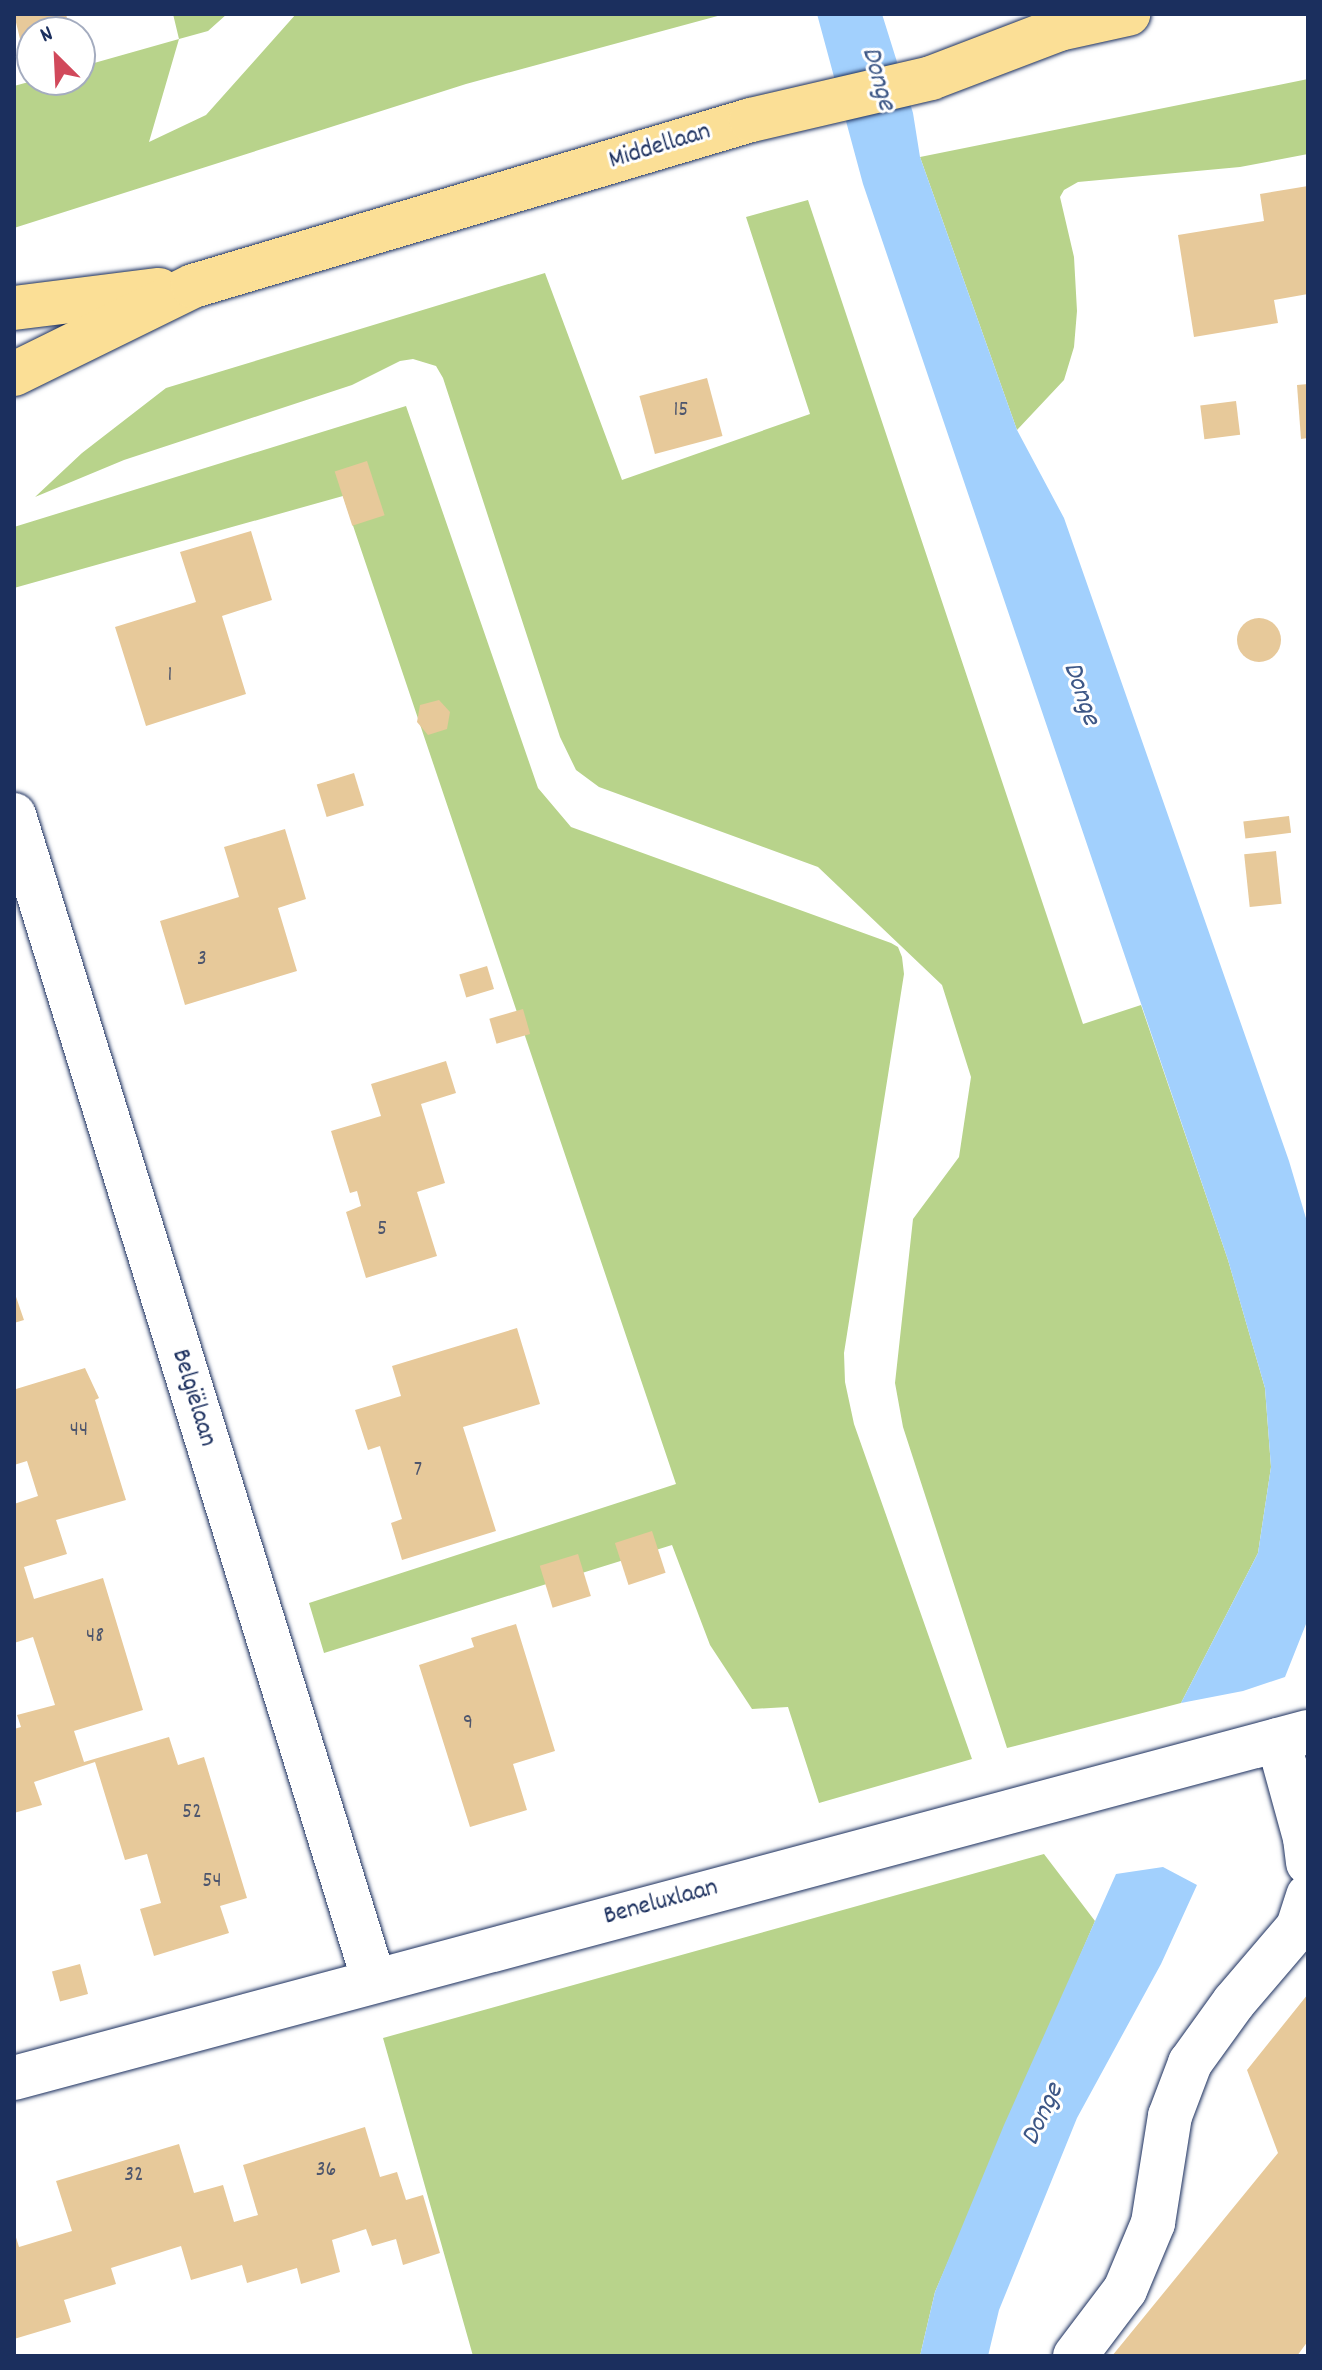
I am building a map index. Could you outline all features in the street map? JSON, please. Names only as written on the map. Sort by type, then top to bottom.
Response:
[{"type":"main road","name":"Middellaan","points":[[14,308],[193,286],[751,120],[931,78],[1059,29],[1128,14]]},
{"type":"main road","name":"Middellaan","points":[[14,374],[193,286]]},
{"type":"street","name":"Belgiëlaan","points":[[14,815],[374,1981]]},
{"type":"street","name":"Beneluxlaan","points":[[14,2078],[1293,1736]]},
{"type":"street","points":[[1293,1736],[1308,1863]]},
{"type":"street","points":[[1075,2356],[1125,2290],[1153,2223],[1170,2116],[1190,2063],[1234,2002],[1298,1927],[1308,1896]]},
{"type":"green space","points":[[173,14],[227,14],[208,31],[179,39]]},
{"type":"green space","points":[[296,14],[725,14],[466,84],[14,228],[14,86],[16,96],[96,96],[96,62],[179,39],[149,142],[206,115]]},
{"type":"green space","points":[[1308,79],[1308,154],[1240,167],[1078,182],[1064,190],[1060,197],[1074,257],[1077,311],[1074,347],[1064,380],[1017,430],[920,157]]},
{"type":"green space","points":[[808,200],[1083,1024],[1141,1005],[1228,1260],[1265,1388],[1271,1467],[1258,1553],[1181,1703],[1007,1748],[903,1427],[895,1383],[913,1219],[959,1157],[971,1077],[942,985],[818,867],[599,787],[576,770],[560,737],[443,378],[436,366],[413,359],[400,361],[352,385],[124,460],[35,497],[82,453],[166,388],[545,273],[622,480],[810,414],[746,217]]},
{"type":"green space","points":[[406,406],[538,788],[571,827],[898,947],[904,974],[844,1353],[845,1382],[854,1424],[972,1759],[819,1803],[788,1707],[752,1709],[710,1645],[672,1545],[324,1653],[309,1603],[676,1484],[343,496],[14,588],[14,527]]},
{"type":"green space","points":[[1044,1854],[1095,1921],[935,2292],[920,2356],[473,2356],[383,2038]]},
{"type":"water","name":"Donge","points":[[817,14],[882,14],[913,113],[920,157],[1017,430],[1064,518],[1289,1161],[1308,1225],[1308,1619],[1285,1677],[1243,1691],[1181,1703],[1258,1553],[1271,1467],[1265,1388],[1228,1260],[863,184]]},
{"type":"water","name":"Donge","points":[[1163,1867],[1197,1885],[1161,1964],[1077,2118],[999,2310],[988,2356],[920,2356],[935,2292],[1004,2125],[1116,1874]]},
{"type":"building","points":[[14,14],[66,16],[16,16],[16,22]]},
{"type":"building","points":[[1308,186],[1308,294],[1274,300],[1278,323],[1194,337],[1178,235],[1264,221],[1260,194]]},
{"type":"building","points":[[707,378],[723,436],[655,454],[639,396]]},
{"type":"building","points":[[1308,384],[1308,438],[1301,439],[1297,385]]},
{"type":"building","points":[[1236,401],[1240,435],[1204,439],[1200,405]]},
{"type":"building","points":[[367,461],[385,515],[352,526],[335,472]]},
{"type":"building","points":[[251,531],[272,600],[222,616],[246,694],[146,726],[115,627],[196,602],[180,552]]},
{"type":"building","points":[[1259,618],[1275,624],[1281,640],[1275,656],[1259,662],[1243,656],[1237,640],[1243,624]]},
{"type":"building","points":[[439,700],[450,712],[447,729],[428,735],[417,722],[420,705]]},
{"type":"building","points":[[354,773],[364,806],[327,817],[317,784]]},
{"type":"building","points":[[1289,816],[1291,833],[1245,838],[1243,822]]},
{"type":"building","points":[[285,829],[306,899],[278,908],[297,971],[185,1005],[160,921],[239,897],[224,847]]},
{"type":"building","points":[[1276,851],[1282,904],[1250,907],[1244,854]]},
{"type":"building","points":[[487,966],[494,989],[466,997],[459,974]]},
{"type":"building","points":[[523,1009],[530,1034],[497,1044],[489,1019]]},
{"type":"building","points":[[446,1061],[456,1093],[421,1104],[445,1183],[417,1192],[437,1256],[366,1278],[346,1212],[361,1206],[357,1191],[350,1193],[331,1131],[381,1116],[371,1084]]},
{"type":"building","points":[[14,1291],[24,1320],[14,1323]]},
{"type":"building","points":[[517,1328],[540,1404],[463,1427],[496,1531],[402,1560],[391,1523],[402,1519],[380,1446],[368,1450],[355,1410],[401,1396],[392,1366]]},
{"type":"building","points":[[85,1368],[99,1398],[95,1400],[126,1500],[56,1520],[67,1554],[24,1567],[34,1599],[103,1578],[143,1710],[74,1731],[84,1762],[169,1737],[178,1765],[204,1757],[247,1898],[220,1906],[229,1933],[154,1956],[140,1909],[161,1903],[147,1854],[125,1860],[95,1762],[34,1782],[42,1805],[14,1813],[14,1729],[21,1727],[17,1715],[55,1705],[33,1637],[14,1643],[14,1504],[38,1496],[27,1461],[14,1465],[14,1384],[16,1389]]},
{"type":"building","points":[[652,1531],[666,1573],[629,1585],[615,1543]]},
{"type":"building","points":[[578,1554],[591,1596],[553,1608],[540,1566]]},
{"type":"building","points":[[516,1624],[555,1751],[513,1764],[527,1810],[470,1827],[419,1665],[474,1647],[471,1638]]},
{"type":"building","points":[[80,1964],[88,1994],[60,2001],[52,1972]]},
{"type":"building","points":[[1308,1994],[1308,2341],[1297,2356],[1112,2356],[1278,2153],[1247,2070]]},
{"type":"building","points":[[365,2127],[380,2177],[397,2172],[406,2200],[423,2195],[440,2253],[403,2265],[396,2239],[372,2246],[366,2229],[332,2240],[340,2272],[301,2284],[297,2268],[247,2283],[242,2265],[191,2280],[181,2246],[111,2268],[116,2284],[64,2300],[71,2322],[14,2339],[14,2231],[19,2247],[72,2231],[56,2181],[179,2144],[194,2193],[223,2185],[234,2222],[258,2215],[243,2165]]}]
